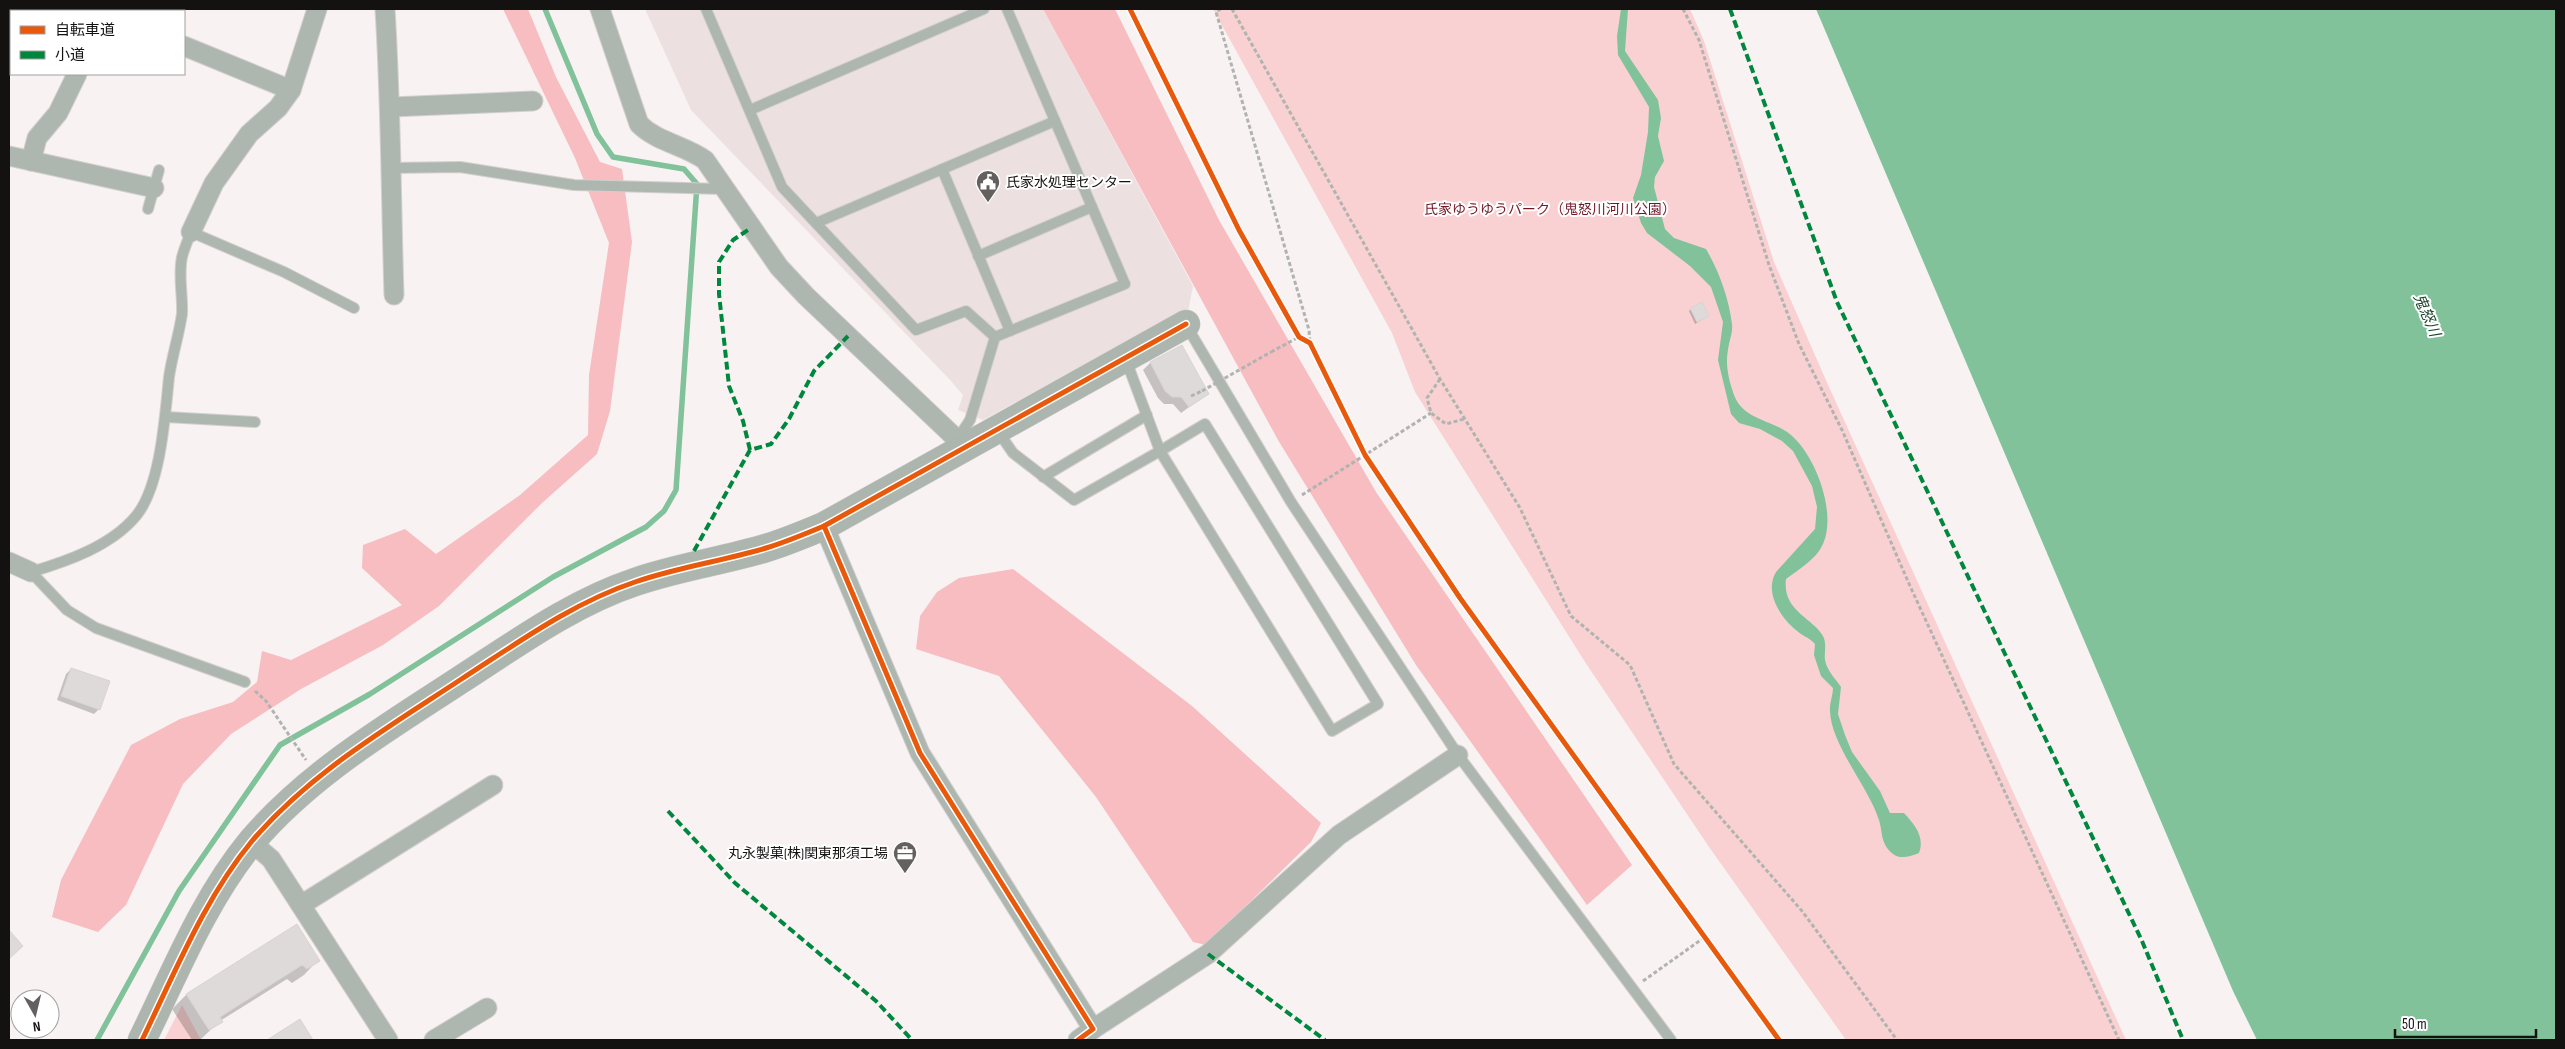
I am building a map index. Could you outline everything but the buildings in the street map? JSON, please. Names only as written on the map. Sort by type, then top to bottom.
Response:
[{"type":"street","points":[[191,232],[214,183],[250,134],[278,108],[291,90],[317,9]]},
{"type":"street","points":[[385,9],[391,107],[390,168],[394,296]]},
{"type":"street","points":[[600,9],[639,124],[650,134],[700,157],[709,165],[716,189],[779,267],[806,296],[962,443]]},
{"type":"street","points":[[185,46],[291,90]]},
{"type":"street","points":[[30,161],[36,138],[58,113],[76,75]]},
{"type":"street","points":[[391,107],[533,101]]},
{"type":"street","points":[[9,156],[30,161],[157,179]]},
{"type":"street","points":[[142,1040],[188,946],[221,885],[251,842],[285,805],[317,776],[535,631],[595,597],[636,581],[765,548],[824,526],[962,443],[996,429],[1126,359],[1186,324]]},
{"type":"street","points":[[824,526],[920,753],[1093,1029]]},
{"type":"street","points":[[9,562],[31,572]]},
{"type":"street","points":[[1078,1040],[1208,954],[1339,835],[1458,755]]},
{"type":"street","points":[[301,905],[492,785]]},
{"type":"street","points":[[251,842],[271,859],[388,1040]]},
{"type":"street","points":[[434,1040],[487,1008]]},
{"type":"lane","points":[[706,9],[782,187],[916,330],[966,311],[996,337]]},
{"type":"lane","points":[[750,110],[984,9]]},
{"type":"lane","points":[[962,443],[996,337],[1125,284],[1007,9]]},
{"type":"lane","points":[[816,223],[1055,121]]},
{"type":"lane","points":[[390,168],[460,167],[574,185],[716,189]]},
{"type":"lane","points":[[942,169],[1010,331]]},
{"type":"lane","points":[[148,209],[157,179]]},
{"type":"lane","points":[[978,256],[1092,207]]},
{"type":"lane","points":[[246,682],[96,628],[67,610],[31,572],[56,564],[96,546],[121,531],[137,515],[146,500],[155,471],[166,417],[169,377],[181,318],[182,258],[191,232],[284,272],[354,308]]},
{"type":"lane","points":[[1186,324],[1290,502],[1458,755],[1670,1040]]},
{"type":"lane","points":[[996,429],[1013,453],[1074,500],[1160,451],[1205,424],[1378,704],[1332,731],[1160,451],[1126,359]]},
{"type":"lane","points":[[1043,477],[1147,415]]},
{"type":"lane","points":[[166,417],[255,422]]},
{"type":"path","points":[[1130,9],[1239,230],[1299,337],[1310,343]]},
{"type":"path","points":[[1221,9],[1216,12],[1309,330],[1310,343],[1365,455],[1460,598],[1779,1040]]},
{"type":"path","points":[[1232,9],[1440,379],[1520,508],[1571,616],[1630,665],[1674,764],[1802,911],[1897,1040]]},
{"type":"path","points":[[1683,9],[1698,40],[1768,265],[1799,344],[1842,430],[1914,595],[2119,1040]]},
{"type":"path","points":[[1192,396],[1299,337]]},
{"type":"path","points":[[1440,379],[1427,398],[1431,413],[1446,424],[1464,419]]},
{"type":"path","points":[[1290,502],[1431,413]]},
{"type":"path","points":[[266,701],[306,760]]},
{"type":"path","points":[[1633,989],[1705,937]]},
{"type":"shaded area","points":[[503,9],[528,9],[556,77],[600,162],[622,169],[632,242],[610,411],[597,454],[542,503],[439,606],[383,645],[301,689],[231,734],[183,784],[126,905],[98,932],[52,917],[61,880],[131,745],[180,719],[233,702],[257,682],[262,651],[291,660],[402,605],[362,568],[363,545],[405,529],[436,554],[520,495],[588,435],[589,375],[609,243],[575,158]]},
{"type":"shaded area","points":[[645,9],[1043,9],[1193,286],[1188,312],[1177,314],[983,420],[958,410],[963,395],[951,381],[691,110]]},
{"type":"shaded area","points":[[1043,9],[1115,9],[1219,220],[1376,492],[1632,865],[1587,905],[1416,665],[1278,440]]},
{"type":"shaded area","points":[[1013,569],[1192,706],[1321,823],[1311,842],[1206,945],[1193,942],[1096,797],[999,676],[916,649],[920,616],[937,592],[959,578]]},
{"type":"green space","name":"氏家ゆうゆうパーク（鬼怒川河川公園）","points":[[1213,9],[1690,9],[1704,41],[1774,262],[2126,1040],[1846,1040],[1709,847],[1585,662],[1415,392],[1392,333]]},
{"type":"green space","points":[[182,1005],[201,1040],[164,1040]]},
{"type":"water","points":[[1621,9],[1628,9],[1625,51],[1658,100],[1661,118],[1658,136],[1664,161],[1655,177],[1654,187],[1665,229],[1674,238],[1706,249],[1726,295],[1732,327],[1727,367],[1734,395],[1744,410],[1751,415],[1791,435],[1809,457],[1822,487],[1826,503],[1826,533],[1822,546],[1816,555],[1786,579],[1786,590],[1789,599],[1799,613],[1823,636],[1826,664],[1841,687],[1838,714],[1852,752],[1880,791],[1890,813],[1904,813],[1915,827],[1921,842],[1919,853],[1899,857],[1893,854],[1886,846],[1874,807],[1843,751],[1832,724],[1830,706],[1833,688],[1821,676],[1814,655],[1815,644],[1790,625],[1779,611],[1773,596],[1773,580],[1776,572],[1815,529],[1817,507],[1812,486],[1793,451],[1782,441],[1760,429],[1739,423],[1731,414],[1718,360],[1723,322],[1711,287],[1690,266],[1647,233],[1641,223],[1633,198],[1641,175],[1648,132],[1649,107],[1618,55],[1617,36]]},
{"type":"water","name":"鬼怒川","points":[[1816,9],[2556,9],[2556,1040],[2257,1040],[2233,991]]},
{"type":"waterway","points":[[97,1040],[179,891],[280,745],[370,694],[553,577],[646,527],[664,511],[676,490],[697,184],[684,169],[613,157],[597,134],[545,9]]},
{"type":"marked path","points":[[1730,9],[1837,302],[2142,941],[2183,1040]]},
{"type":"marked path","points":[[750,450],[743,421],[729,386],[719,294],[719,262],[733,240],[751,228]]},
{"type":"marked path","points":[[694,551],[750,450],[771,444],[789,419],[814,371],[848,336]]},
{"type":"marked path","points":[[668,811],[735,883],[876,1001],[912,1040]]},
{"type":"marked path","points":[[1208,954],[1325,1040]]},
{"type":"cycle path","points":[[1130,9],[1239,230],[1299,337],[1310,343],[1365,455],[1460,598],[1779,1040]]},
{"type":"cycle path","points":[[142,1040],[191,937],[235,863],[252,841],[299,794],[377,734],[545,625],[589,601],[635,582],[766,548],[824,526],[1186,324]]},
{"type":"cycle path","points":[[824,526],[920,753],[1093,1029],[1078,1040]]},
{"type":"place","name":"氏家水処理センター","points":[[988,203]]},
{"type":"place","name":"丸永製菓(株)関東那須工場","points":[[905,874]]}]
